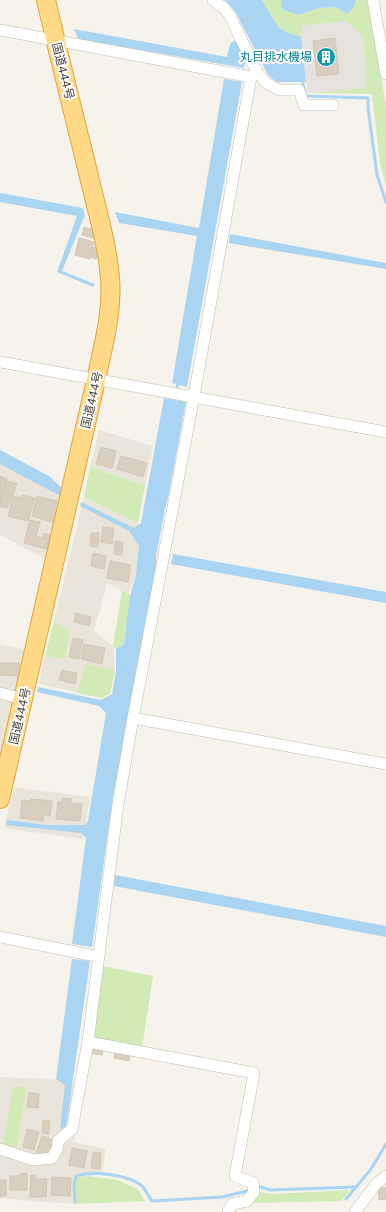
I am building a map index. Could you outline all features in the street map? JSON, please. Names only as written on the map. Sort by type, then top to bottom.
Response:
[{"type":"highway","name":"国道444号","points":[[0,798],[24,699],[96,380],[108,325],[110,300],[110,278],[106,251],[46,0]]},
{"type":"street","points":[[213,0],[230,16],[254,74],[279,90],[299,90],[304,105],[333,105]]},
{"type":"street","points":[[373,0],[386,74]]},
{"type":"street","points":[[0,30],[235,74],[254,74]]},
{"type":"street","points":[[0,1149],[32,1160],[52,1158],[58,1147],[58,1141],[72,1129],[88,1042],[118,804],[254,74]]},
{"type":"street","points":[[0,362],[386,432]]},
{"type":"street","points":[[0,693],[24,699]]},
{"type":"street","points":[[133,718],[386,764]]},
{"type":"street","points":[[0,936],[99,956]]},
{"type":"street","points":[[88,1042],[254,1074],[235,1176],[253,1188],[246,1201],[232,1204],[228,1212]]},
{"type":"street","points":[[355,1212],[376,1184],[386,1176]]},
{"type":"shaded area","points":[[346,21],[364,37],[366,88],[308,93],[301,26]]},
{"type":"shaded area","points":[[99,430],[153,446],[145,485],[90,467]]},
{"type":"shaded area","points":[[0,461],[63,499],[48,560],[0,535]]},
{"type":"shaded area","points":[[84,497],[138,523],[139,546],[136,576],[128,593],[107,583],[94,631],[113,646],[115,670],[110,693],[102,698],[39,684],[45,656],[65,659],[70,632],[54,622]]},
{"type":"shaded area","points":[[0,644],[26,650],[0,758]]},
{"type":"shaded area","points":[[14,787],[90,797],[83,839],[4,828]]},
{"type":"shaded area","points":[[0,1077],[52,1079],[83,1087],[74,1142],[106,1149],[102,1171],[76,1178],[77,1204],[0,1198]]},
{"type":"green space","points":[[262,0],[282,0],[281,5],[284,10],[298,15],[319,8],[336,7],[347,14],[353,8],[356,0],[369,0],[386,106],[386,186],[380,163],[372,94],[308,93],[366,88],[364,37],[345,21],[302,26],[301,37],[286,32],[278,27]]},
{"type":"green space","points":[[90,467],[145,485],[138,523],[84,497]]},
{"type":"green space","points":[[122,591],[128,593],[130,596],[124,644],[116,649],[113,646]]},
{"type":"green space","points":[[54,622],[70,632],[65,659],[45,656]]},
{"type":"green space","points":[[86,664],[115,670],[110,693],[102,698],[77,693]]},
{"type":"green space","points":[[102,966],[153,976],[142,1048],[92,1038]]},
{"type":"green space","points":[[13,1087],[26,1087],[16,1150],[3,1145]]},
{"type":"green space","points":[[87,1176],[117,1180],[138,1189],[145,1201],[77,1204],[76,1178]]},
{"type":"green space","points":[[350,1190],[341,1201],[252,1203],[259,1192],[273,1194]]},
{"type":"water","points":[[224,0],[262,0],[278,27],[286,32],[301,37],[306,82],[277,82],[268,75],[236,13]]},
{"type":"water","points":[[282,0],[356,0],[353,8],[347,14],[336,7],[319,8],[298,15],[284,10],[281,5]]},
{"type":"water","points":[[74,29],[227,57],[230,44],[235,40],[246,59],[244,68],[78,39]]},
{"type":"water","points":[[224,79],[242,82],[187,387],[172,383],[197,236],[119,223],[115,212],[199,228]]},
{"type":"water","points":[[0,193],[83,208],[85,215],[62,271],[95,284],[93,287],[57,272],[77,216],[0,202]]},
{"type":"water","points":[[230,234],[386,263],[386,269],[229,243]]},
{"type":"water","points":[[164,398],[186,402],[156,556],[157,565],[112,803],[92,947],[72,944],[86,838],[81,833],[6,825],[7,820],[47,825],[85,825],[88,821],[106,713],[99,706],[37,692],[38,687],[101,700],[112,694],[116,671],[116,649],[124,644],[130,596],[136,576],[139,546],[129,531],[80,506],[81,502],[134,528],[141,523]]},
{"type":"water","points":[[0,450],[49,476],[63,489],[62,497],[0,464]]},
{"type":"water","points":[[173,554],[386,592],[386,603],[171,564]]},
{"type":"water","points":[[115,875],[386,926],[386,937],[114,886]]},
{"type":"water","points":[[72,959],[90,961],[66,1127],[60,1129],[65,1085],[56,1079]]},
{"type":"building","name":"丸目排水機場","points":[[335,38],[339,74],[317,76],[313,41]]},
{"type":"building","points":[[84,227],[95,230],[93,238],[82,235]]},
{"type":"building","points":[[79,238],[94,242],[90,259],[75,255]]},
{"type":"building","points":[[94,247],[99,249],[96,259],[91,257]]},
{"type":"building","points":[[101,447],[116,451],[112,468],[96,464]]},
{"type":"building","points":[[121,456],[147,463],[143,477],[117,469]]},
{"type":"building","points":[[0,476],[7,479],[0,498]]},
{"type":"building","points":[[7,481],[17,484],[7,508],[0,506],[0,501]]},
{"type":"building","points":[[22,495],[35,498],[28,521],[8,516],[13,496],[21,498]]},
{"type":"building","points":[[37,496],[57,501],[54,512],[57,513],[55,523],[32,516]]},
{"type":"building","points":[[30,520],[40,522],[36,536],[43,538],[44,533],[50,535],[46,549],[24,543]]},
{"type":"building","points":[[103,527],[114,528],[112,544],[101,542]]},
{"type":"building","points":[[91,533],[99,533],[98,547],[90,546]]},
{"type":"building","points":[[115,541],[123,542],[122,555],[114,554]]},
{"type":"building","points":[[93,553],[106,556],[104,569],[91,566]]},
{"type":"building","points":[[110,561],[131,565],[128,582],[107,578]]},
{"type":"building","points":[[76,613],[91,617],[89,626],[74,622]]},
{"type":"building","points":[[73,638],[83,640],[79,659],[69,657]]},
{"type":"building","points":[[84,644],[105,648],[102,664],[81,659]]},
{"type":"building","points":[[0,663],[19,663],[19,676],[0,675]]},
{"type":"building","points":[[62,670],[77,673],[75,684],[59,680]]},
{"type":"building","points":[[62,798],[71,799],[70,803],[82,804],[80,821],[56,819],[58,802],[62,802]]},
{"type":"building","points":[[31,799],[52,801],[50,816],[44,815],[43,821],[20,818],[22,800],[31,801]]},
{"type":"building","points":[[89,1046],[103,1048],[102,1055],[88,1053]]},
{"type":"building","points":[[115,1051],[130,1054],[129,1061],[114,1058]]},
{"type":"building","points":[[29,1092],[39,1094],[38,1108],[27,1107]]},
{"type":"building","points":[[43,1120],[50,1121],[49,1134],[42,1133]]},
{"type":"building","points":[[27,1129],[39,1132],[34,1150],[23,1147]]},
{"type":"building","points":[[42,1136],[49,1138],[43,1155],[36,1153]]},
{"type":"building","points":[[50,1139],[55,1141],[50,1153],[46,1152]]},
{"type":"building","points":[[72,1148],[87,1151],[84,1168],[69,1165]]},
{"type":"building","points":[[93,1152],[101,1153],[100,1169],[91,1168]]},
{"type":"building","points":[[27,1173],[27,1190],[10,1190],[10,1176],[20,1176],[20,1174]]},
{"type":"building","points":[[31,1175],[35,1175],[35,1179],[47,1179],[46,1197],[30,1197]]},
{"type":"building","points":[[52,1177],[71,1179],[70,1196],[51,1195]]},
{"type":"building","points":[[0,1180],[6,1180],[6,1196],[0,1196]]},
{"type":"building","points":[[378,1188],[386,1188],[386,1199],[379,1200]]},
{"type":"waterway","points":[[302,80],[306,96],[368,98],[377,175],[386,202]]},
{"type":"waterway","points":[[174,404],[178,382]]},
{"type":"waterway","points":[[346,1199],[371,1169],[386,1144]]},
{"type":"waterway","points":[[75,1202],[74,1184],[76,1176],[92,1174],[120,1176],[129,1179],[143,1187],[152,1201],[222,1197],[251,1190]]},
{"type":"waterway","points":[[256,1188],[261,1187],[270,1190],[356,1187]]},
{"type":"place","name":"丸目排水機場","points":[[326,57]]}]
